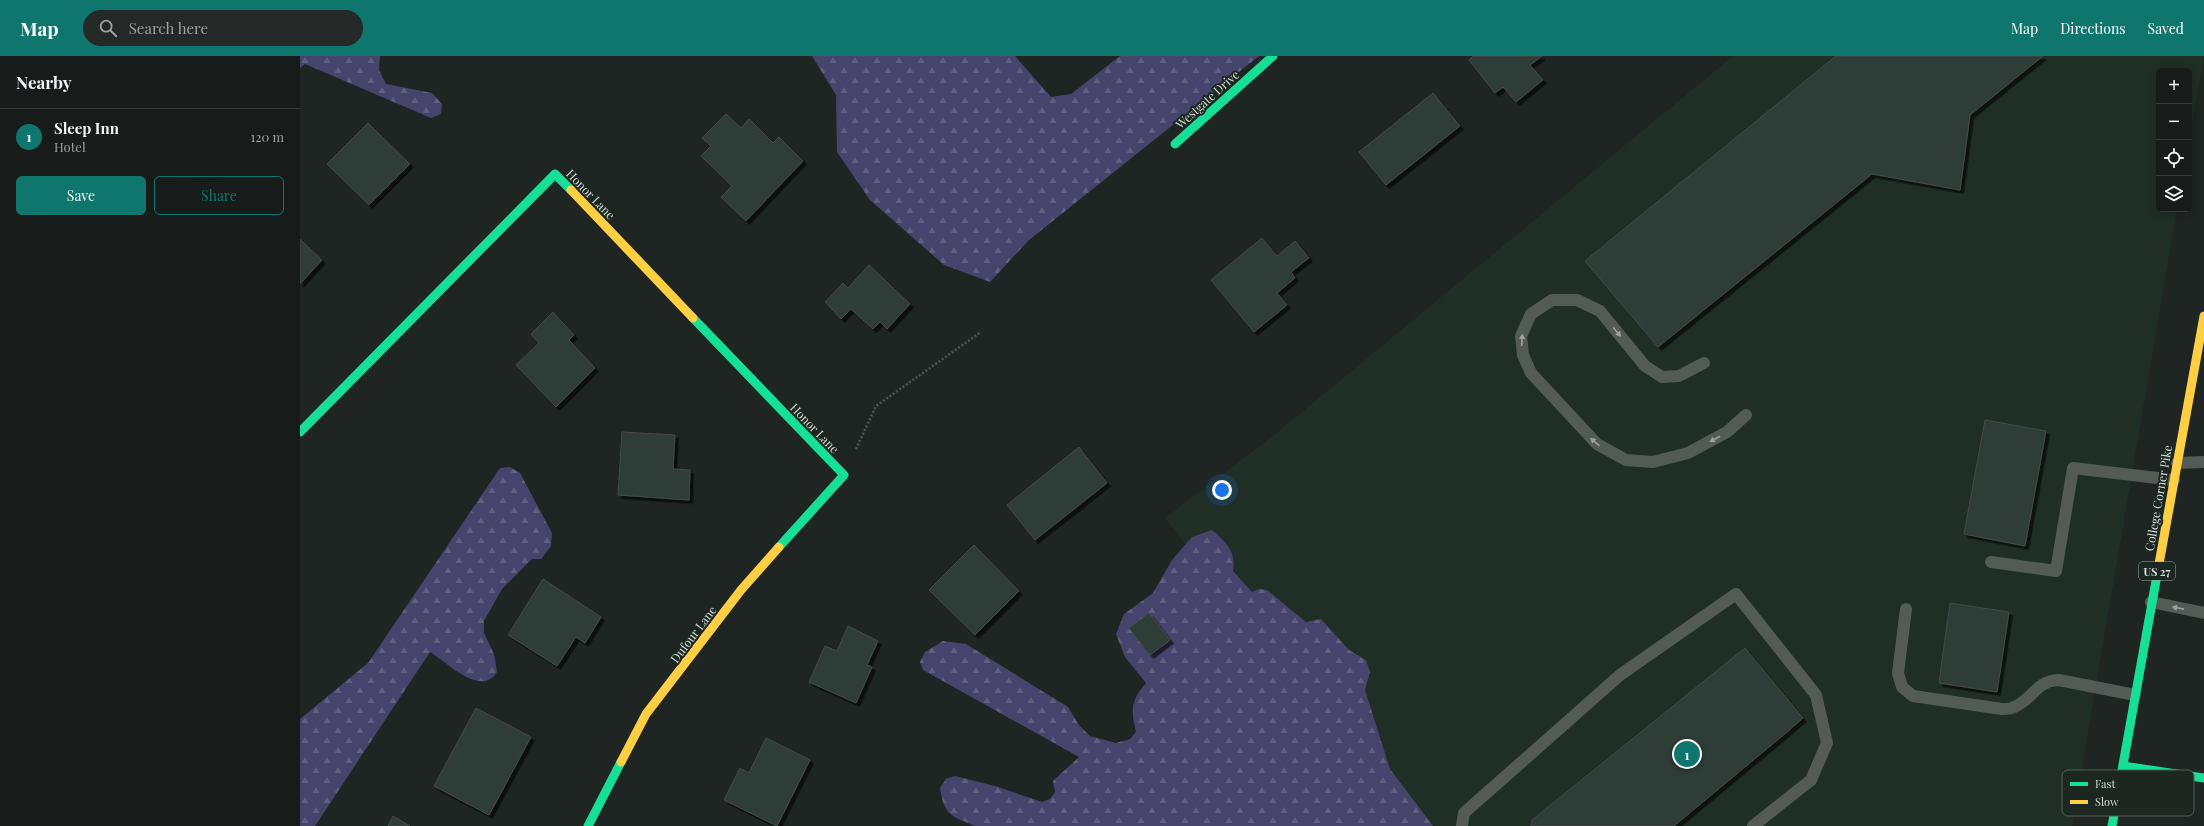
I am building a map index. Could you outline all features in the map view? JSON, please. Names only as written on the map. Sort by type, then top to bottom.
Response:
[{"type":"main road","name":"Westgate Drive","points":[[1175,144],[1272,56]]},
{"type":"main road","name":"Honor Lane","points":[[300,432],[556,174],[844,475]]},
{"type":"main road","name":"College Corner Pike","points":[[2121,770],[2204,316]]},
{"type":"main road","name":"Dufour Lane","points":[[588,826],[646,714],[741,590],[844,475]]},
{"type":"main road","points":[[2122,766],[2149,770]]},
{"type":"main road","points":[[2194,777],[2204,778]]},
{"type":"main road","name":"College Corner Pike","points":[[2112,826],[2114,816]]},
{"type":"lane","points":[[1704,362],[1679,376],[1662,377],[1645,366],[1600,311],[1577,300],[1552,300],[1531,314],[1521,336],[1523,355],[1531,373],[1597,444],[1626,460],[1652,462],[1688,453],[1727,432],[1746,415]]},
{"type":"lane","points":[[2177,463],[2204,462]]},
{"type":"lane","points":[[1991,562],[2056,571],[2073,468],[2174,480]]},
{"type":"lane","points":[[1462,826],[1464,813],[1620,675],[1736,594],[1816,695],[1827,743],[1811,780],[1753,826]]},
{"type":"lane","points":[[2151,602],[2204,613]]},
{"type":"lane","points":[[1906,609],[1898,673],[1902,687],[1913,696],[2002,709],[2014,707],[2024,701],[2041,685],[2049,680],[2059,680],[2134,695]]},
{"type":"path","points":[[844,475],[876,406],[981,332]]},
{"type":"shaded area","points":[[1733,56],[2204,56],[2192,124],[2192,68],[2156,68],[2156,212],[2176,212],[2082,770],[2062,770],[2062,816],[2074,816],[2072,826],[1409,826],[1165,518],[1274,435]]},
{"type":"green space","points":[[300,56],[380,56],[379,70],[386,84],[432,93],[442,104],[441,114],[431,118],[305,64],[300,68]]},
{"type":"green space","points":[[812,56],[1015,56],[1051,97],[1071,94],[1120,56],[1259,56],[1029,240],[990,282],[944,265],[870,200],[837,152],[836,95]]},
{"type":"green space","points":[[510,467],[520,473],[552,533],[551,546],[541,559],[532,559],[502,589],[484,621],[484,633],[494,654],[497,672],[490,679],[482,681],[473,680],[454,670],[430,652],[315,826],[300,826],[300,719],[368,663],[500,468]]},
{"type":"green space","points":[[1212,530],[1226,543],[1233,558],[1233,571],[1252,592],[1259,589],[1267,590],[1306,622],[1321,619],[1349,650],[1366,660],[1370,672],[1365,690],[1390,769],[1433,826],[975,826],[954,817],[944,804],[940,788],[946,779],[955,776],[995,786],[1042,802],[1050,799],[1055,792],[1053,781],[1079,757],[923,670],[920,662],[925,652],[943,641],[966,644],[1068,707],[1079,725],[1090,736],[1116,743],[1130,739],[1136,732],[1133,717],[1134,701],[1146,683],[1125,657],[1116,634],[1124,614],[1153,593],[1172,560],[1192,537]]},
{"type":"building","points":[[1473,56],[1542,56],[1530,65],[1543,80],[1516,102],[1503,87],[1495,93],[1469,60]]},
{"type":"building","points":[[1836,56],[2043,56],[1970,115],[1960,190],[1872,174],[1658,347],[1585,261]]},
{"type":"building","points":[[1433,93],[1460,126],[1386,185],[1359,152]]},
{"type":"building","points":[[726,114],[741,128],[749,119],[773,143],[779,137],[803,161],[746,221],[721,197],[732,186],[701,156],[711,146],[702,138]]},
{"type":"building","points":[[368,123],[410,164],[369,205],[327,164]]},
{"type":"building","points":[[1262,238],[1277,256],[1295,241],[1309,258],[1291,272],[1295,278],[1277,293],[1287,305],[1254,332],[1211,280]]},
{"type":"building","points":[[300,239],[322,260],[300,284]]},
{"type":"building","points":[[869,265],[910,304],[887,329],[880,322],[873,329],[851,309],[841,319],[825,302],[843,283],[848,288]]},
{"type":"building","points":[[553,312],[574,335],[569,340],[595,368],[556,407],[516,365],[539,343],[531,334]]},
{"type":"building","points":[[1985,420],[2046,431],[2025,546],[1964,534]]},
{"type":"building","points":[[622,432],[675,435],[673,469],[690,470],[689,500],[618,495]]},
{"type":"building","points":[[1079,447],[1107,483],[1035,540],[1007,505]]},
{"type":"building","points":[[974,545],[1019,591],[975,635],[929,590]]},
{"type":"building","points":[[543,579],[601,617],[585,643],[576,637],[557,666],[508,635]]},
{"type":"building","points":[[1950,603],[2009,612],[1997,692],[1939,683]]},
{"type":"building","points":[[1149,613],[1170,640],[1150,655],[1129,628]]},
{"type":"building","points":[[848,626],[878,641],[867,665],[872,667],[856,703],[809,682],[825,646],[837,651]]},
{"type":"building","points":[[1745,648],[1803,718],[1674,826],[1531,826],[1532,820]]},
{"type":"building","points":[[476,708],[531,737],[489,815],[434,786]]},
{"type":"building","points":[[766,738],[810,760],[777,826],[724,800],[740,768],[749,773]]},
{"type":"building","points":[[393,816],[410,826],[388,826]]},
{"type":"traffic: fast","points":[[1175,144],[1273,56]]},
{"type":"traffic: fast","points":[[300,432],[555,174],[571,190]]},
{"type":"traffic: fast","points":[[693,318],[844,475],[779,547]]},
{"type":"traffic: fast","points":[[2122,770],[2159,564]]},
{"type":"traffic: fast","points":[[588,826],[621,762]]},
{"type":"traffic: fast","points":[[2123,766],[2150,770]]},
{"type":"traffic: fast","points":[[2194,777],[2204,778]]},
{"type":"traffic: fast","points":[[2112,826],[2114,816]]},
{"type":"traffic: slow","points":[[571,190],[693,318]]},
{"type":"traffic: slow","points":[[2159,564],[2204,316]]},
{"type":"traffic: slow","points":[[621,762],[646,714],[741,590],[779,547]]},
{"type":"place","name":"Sleep Inn","points":[[1687,754]]}]
